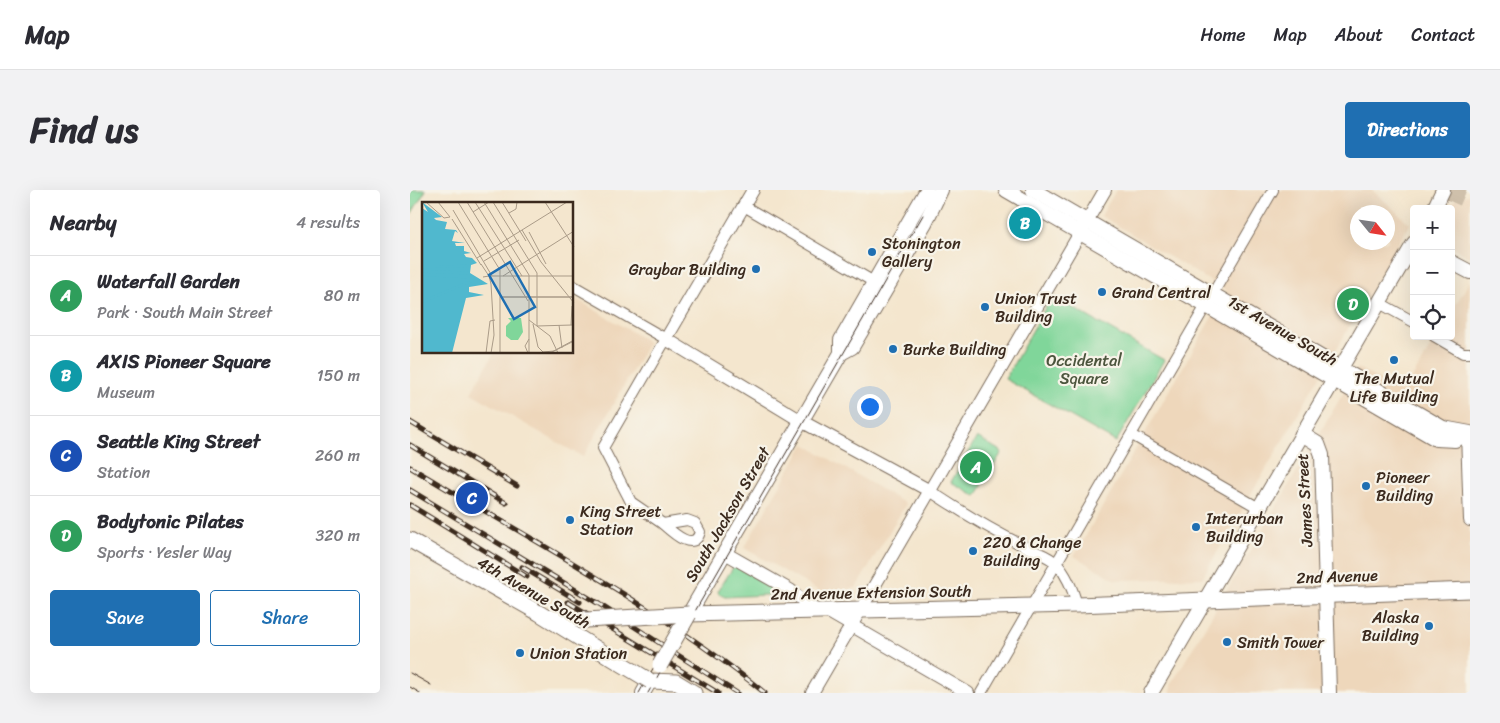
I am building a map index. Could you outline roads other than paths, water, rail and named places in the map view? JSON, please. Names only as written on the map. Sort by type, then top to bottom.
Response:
[{"type":"main road","name":"South Jackson Street","points":[[647,687],[841,353],[841,340],[927,190]]},
{"type":"main road","name":"South Jackson Street","points":[[841,353],[852,347],[925,223],[941,190]]},
{"type":"main road","name":"1st Avenue South","points":[[1006,190],[1084,227],[1337,375],[1443,428],[1468,433]]},
{"type":"main road","name":"1st Avenue South","points":[[1033,190],[1084,227]]},
{"type":"main road","points":[[1436,205],[1443,190]]},
{"type":"main road","points":[[1151,693],[1410,250]]},
{"type":"main road","points":[[1455,264],[1470,272]]},
{"type":"main road","name":"James Street","points":[[1302,434],[1318,444],[1322,455],[1329,693]]},
{"type":"main road","name":"4th Avenue South","points":[[410,540],[538,613],[647,687],[662,693]]},
{"type":"main road","name":"2nd Avenue","points":[[1206,599],[1470,590]]},
{"type":"main road","name":"2nd Avenue Extension South","points":[[538,613],[558,619],[578,621],[689,614],[1077,605],[1206,599]]},
{"type":"main road","points":[[647,687],[676,682],[694,693]]},
{"type":"street","points":[[663,524],[631,502],[603,448],[753,190]]},
{"type":"street","points":[[812,693],[1105,190]]},
{"type":"street","points":[[981,693],[1273,190]]},
{"type":"street","points":[[744,206],[886,289]]},
{"type":"street","points":[[574,286],[802,421],[930,491],[1028,548],[1046,556],[1057,564],[1072,588],[1077,605]]},
{"type":"street","points":[[1378,304],[1386,306],[1410,320]]},
{"type":"street","points":[[1441,340],[1463,353],[1470,353]]},
{"type":"street","points":[[1468,433],[1470,520]]},
{"type":"street","points":[[1132,435],[1259,508]]},
{"type":"street","points":[[725,553],[790,590],[820,610],[852,625],[968,693]]},
{"type":"tunnel","points":[[1447,190],[1470,200]]},
{"type":"tram line","points":[[648,693],[923,215]]},
{"type":"tram line","points":[[639,693],[655,665]]},
{"type":"tram line","points":[[410,673],[431,685]]},
{"type":"tram line","points":[[410,687],[420,693]]},
{"type":"railway","points":[[410,422],[517,486]]},
{"type":"railway","points":[[410,445],[506,503]]},
{"type":"railway","points":[[410,467],[636,602],[723,661],[765,693]]},
{"type":"railway","points":[[410,490],[599,604],[737,693]]},
{"type":"railway","points":[[410,505],[527,577]]},
{"type":"railway","points":[[522,567],[580,602]]},
{"type":"railway","points":[[568,602],[718,693]]},
{"type":"place","name":"AXIS Pioneer Square","points":[[1025,223]]},
{"type":"place","name":"Stonington Gallery","points":[[872,252]]},
{"type":"place","name":"Graybar Building","points":[[756,269]]},
{"type":"place","name":"Grand Central","points":[[1102,292]]},
{"type":"place","name":"Bodytonic Pilates","points":[[1353,304]]},
{"type":"place","name":"Union Trust Building","points":[[985,307]]},
{"type":"place","name":"Burke Building","points":[[893,349]]},
{"type":"place","name":"The Mutual Life Building","points":[[1394,360]]},
{"type":"place","name":"Waterfall Garden","points":[[976,467]]},
{"type":"place","name":"Pioneer Building","points":[[1366,486]]},
{"type":"place","name":"Seattle King Street","points":[[472,498]]},
{"type":"place","name":"King Street Station","points":[[570,520]]},
{"type":"place","name":"Interurban Building","points":[[1196,527]]},
{"type":"place","name":"220 & Change Building","points":[[973,551]]},
{"type":"place","name":"Alaska Building","points":[[1429,626]]},
{"type":"place","name":"Smith Tower","points":[[1227,642]]},
{"type":"place","name":"Union Station","points":[[520,653]]},
{"type":"park label","name":"Occidental Square","points":[[1084,369]]}]
